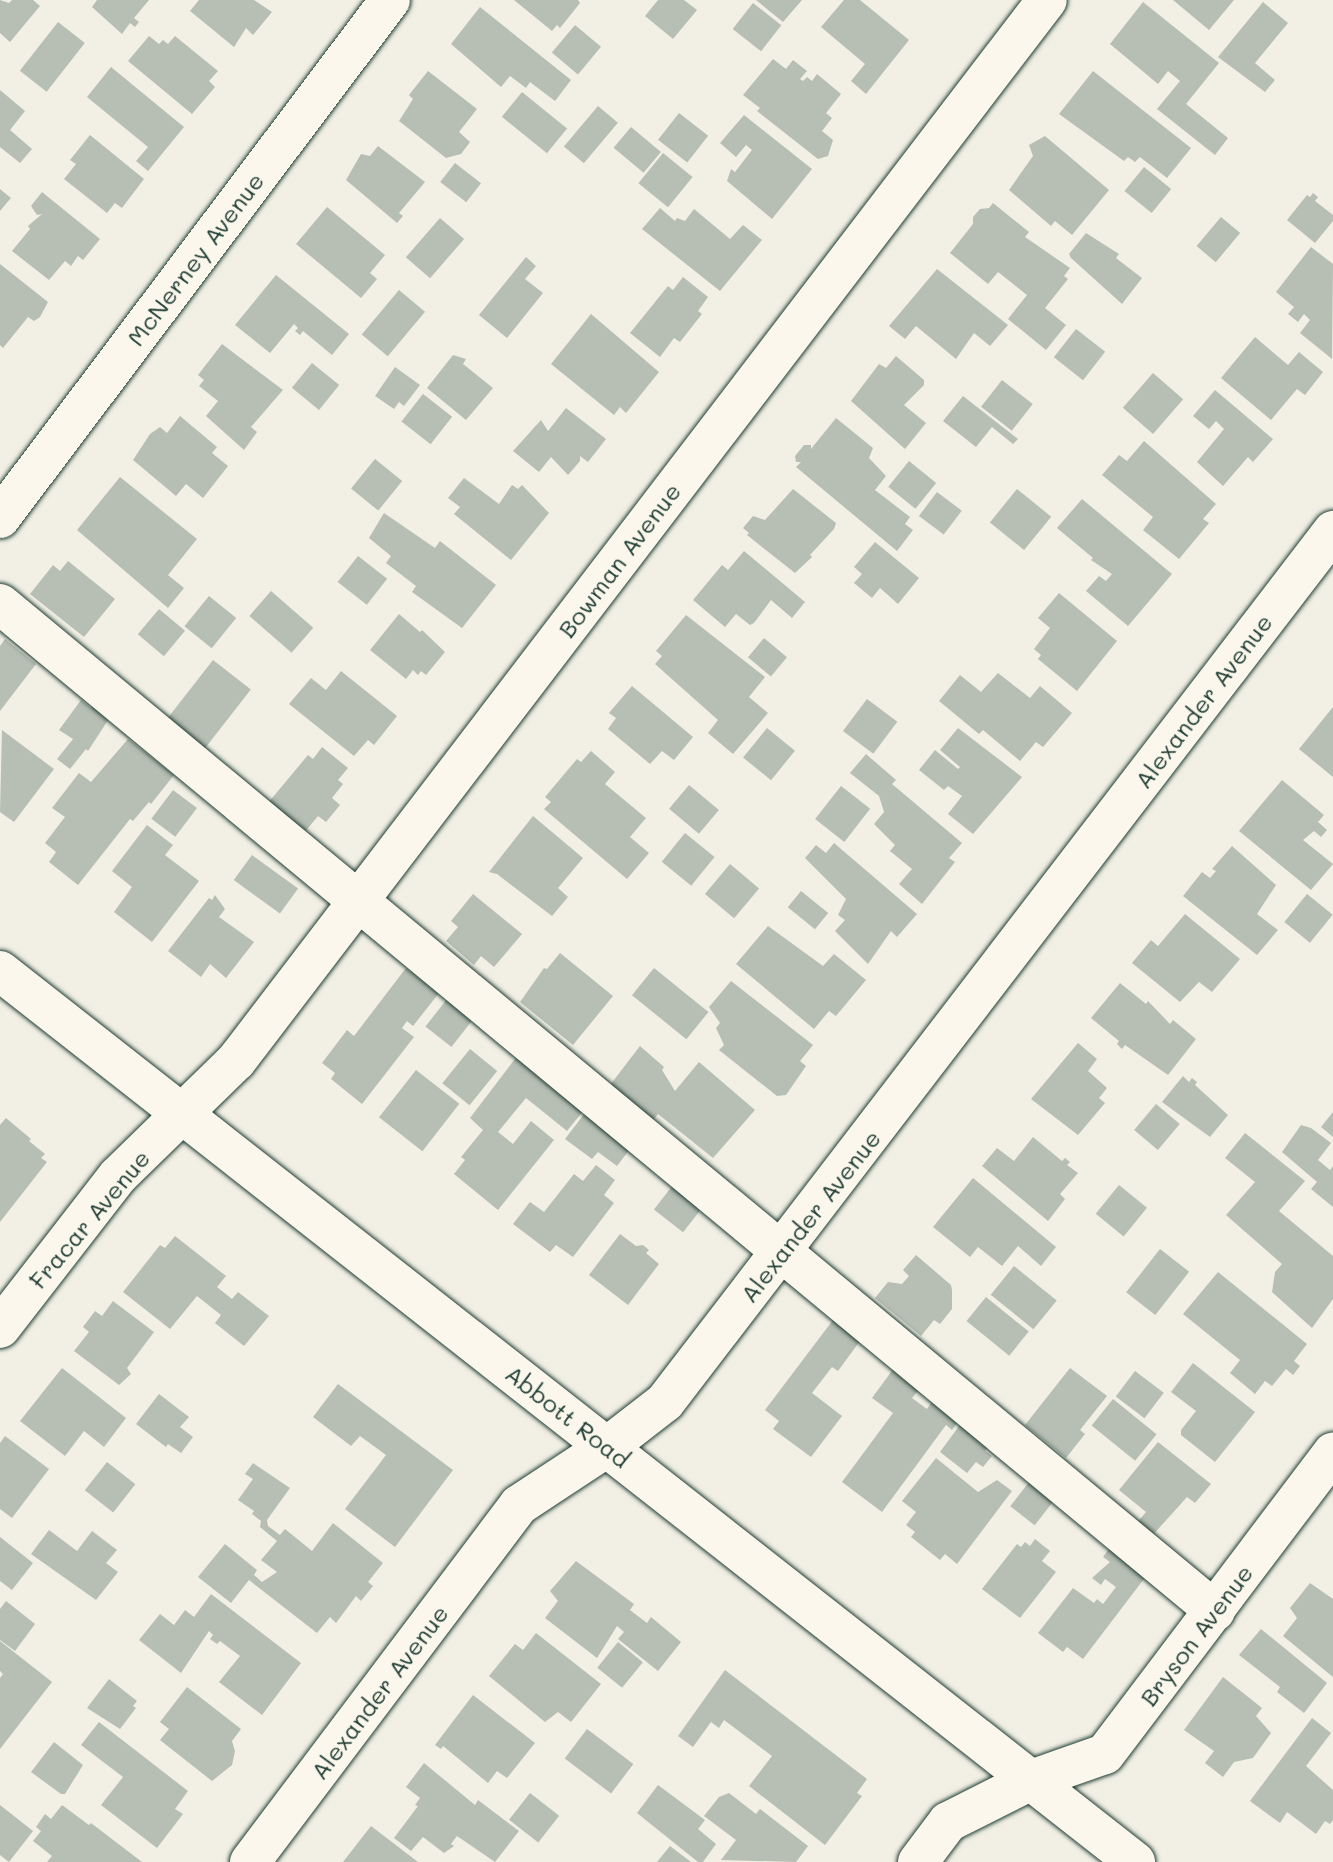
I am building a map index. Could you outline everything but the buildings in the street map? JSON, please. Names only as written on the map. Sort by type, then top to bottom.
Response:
[{"type":"street","name":"McNerney Avenue","points":[[0,518],[390,0]]},
{"type":"street","name":"Bowman Avenue","points":[[182,1114],[236,1061],[1047,0]]},
{"type":"street","name":"Alexander Avenue","points":[[250,1862],[519,1505],[607,1447],[665,1402],[1333,531]]},
{"type":"street","points":[[0,604],[1215,1611]]},
{"type":"street","name":"Abbott Road","points":[[0,971],[1135,1862]]},
{"type":"street","name":"Fracar Avenue","points":[[0,1328],[118,1176],[182,1114]]},
{"type":"street","name":"Bryson Avenue","points":[[918,1862],[948,1822],[1031,1780],[1105,1754],[1333,1453]]}]
